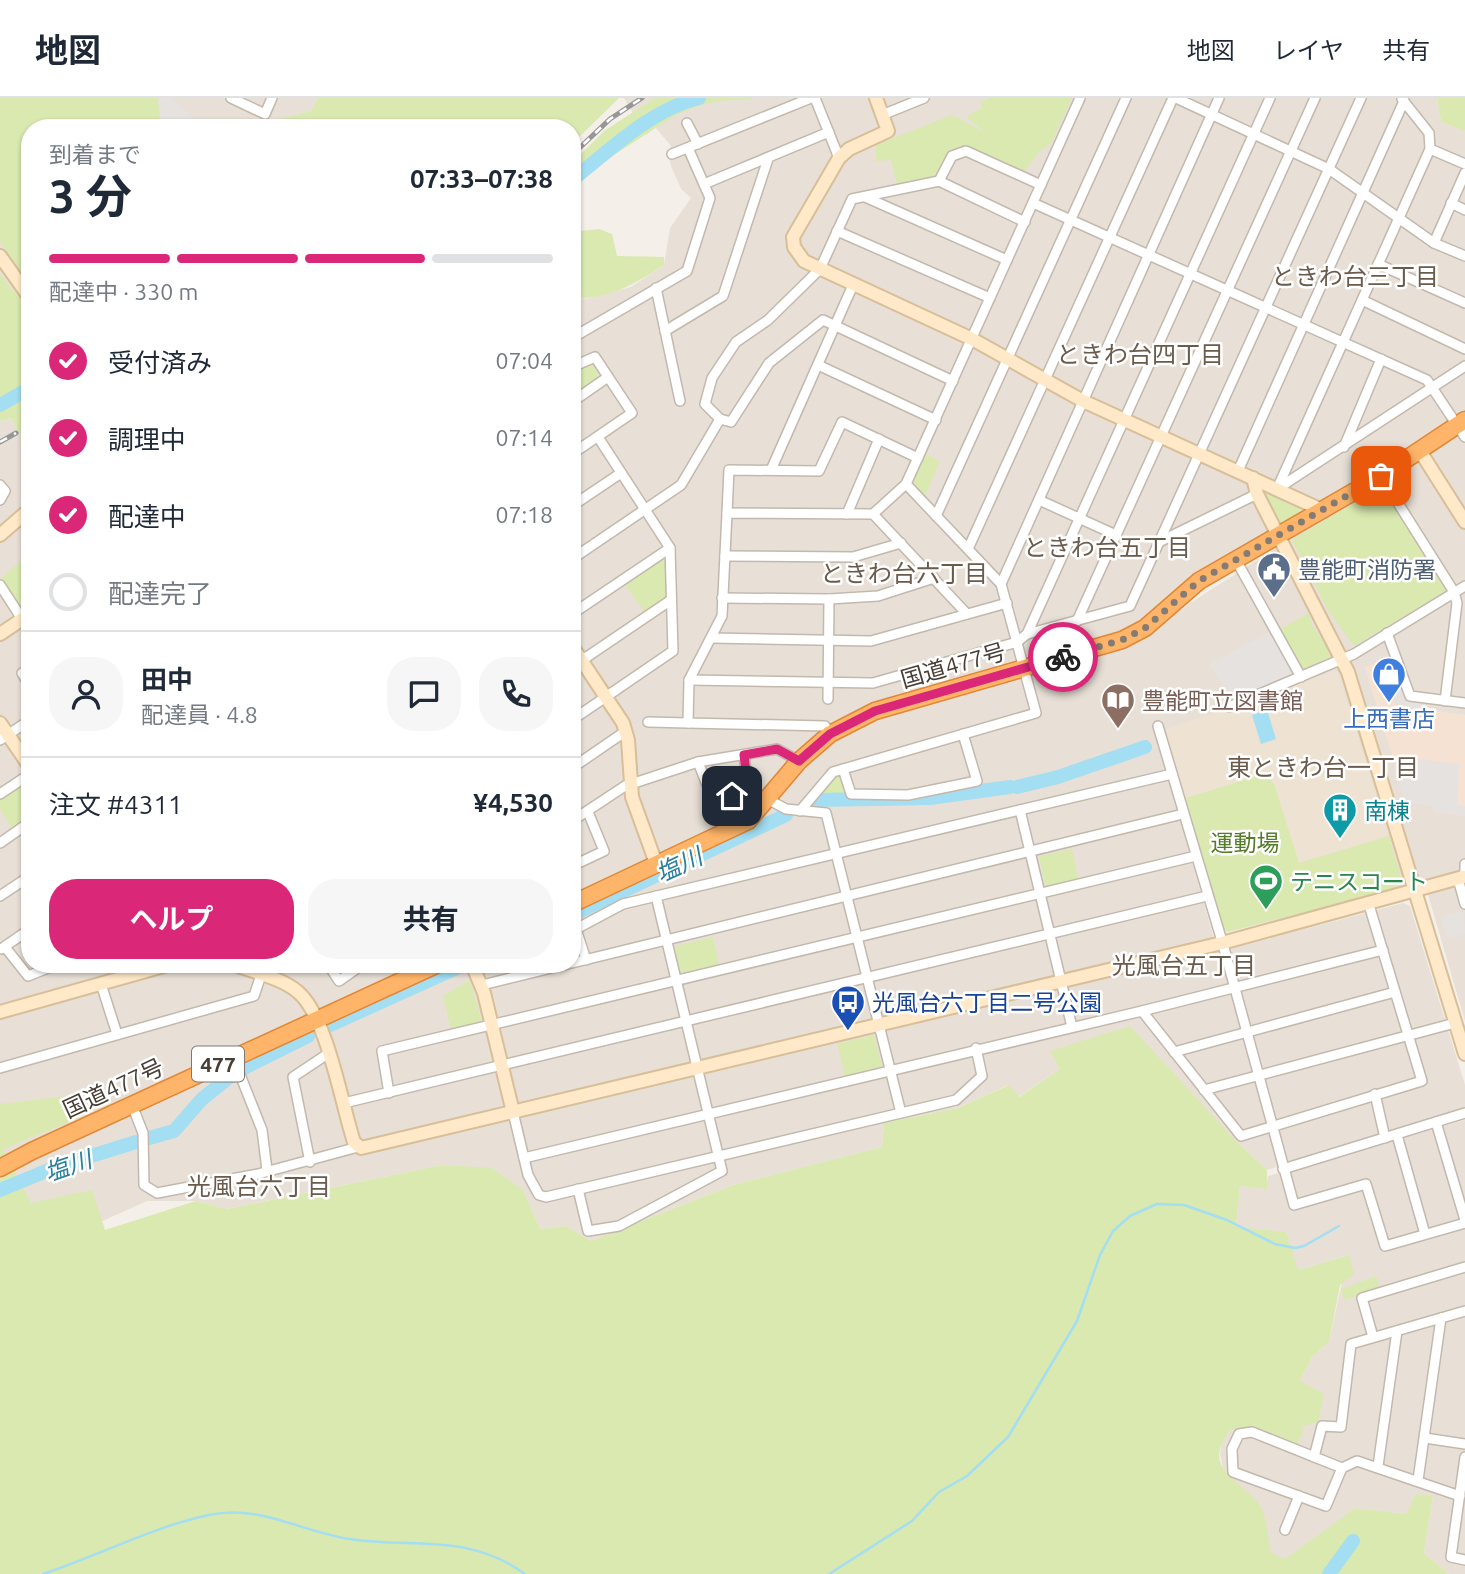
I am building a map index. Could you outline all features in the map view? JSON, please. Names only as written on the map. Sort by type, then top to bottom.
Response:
[{"type":"highway","name":"国道477号","points":[[581,900],[748,821],[769,800],[799,761],[830,734],[875,711],[1122,640],[1145,628],[1199,581],[1324,511],[1462,427]]},
{"type":"highway","name":"国道477号","points":[[0,1168],[233,1057],[418,973]]},
{"type":"street","points":[[231,98],[265,114],[272,98]]},
{"type":"street","points":[[672,155],[813,98],[839,158]]},
{"type":"street","points":[[876,98],[888,131],[849,149],[839,158],[793,241],[797,254],[820,269],[972,339],[1083,401],[1324,511]]},
{"type":"street","points":[[882,115],[924,98]]},
{"type":"street","points":[[727,513],[873,514],[906,484],[1080,98]]},
{"type":"street","points":[[936,516],[1126,98]]},
{"type":"street","points":[[968,549],[1174,98],[1328,169],[1434,243],[1465,257]]},
{"type":"street","points":[[1001,584],[1219,98]]},
{"type":"street","points":[[1027,634],[1270,98]]},
{"type":"street","points":[[1077,621],[1315,98]]},
{"type":"street","points":[[689,680],[873,683],[1017,642],[1027,634],[1130,606],[1361,98]]},
{"type":"street","points":[[1238,471],[1403,99],[1429,133],[1430,149],[1277,489]]},
{"type":"street","points":[[687,123],[698,144]]},
{"type":"street","points":[[704,184],[829,132]]},
{"type":"street","points":[[581,333],[687,271],[710,198],[688,148]]},
{"type":"street","points":[[1430,149],[1465,164]]},
{"type":"street","points":[[939,181],[952,156],[966,151],[1041,185]]},
{"type":"street","points":[[665,331],[723,296],[768,159]]},
{"type":"street","points":[[1434,243],[1465,173]]},
{"type":"street","points":[[953,381],[823,320],[769,363],[731,422],[720,419],[705,404],[706,394],[736,342],[768,320],[820,269],[852,199],[939,181],[1025,222]]},
{"type":"street","points":[[864,196],[1007,260]]},
{"type":"street","points":[[1033,203],[1427,380],[1462,427]]},
{"type":"street","points":[[1451,203],[1465,210]]},
{"type":"street","points":[[837,231],[990,298]]},
{"type":"street","points":[[0,256],[21,285]]},
{"type":"street","points":[[1378,264],[1465,303]]},
{"type":"street","points":[[771,470],[853,285]]},
{"type":"street","points":[[656,288],[680,401]]},
{"type":"street","points":[[1362,300],[1465,349]]},
{"type":"street","points":[[581,363],[595,357],[632,413],[581,448]]},
{"type":"street","points":[[1344,448],[1381,359]]},
{"type":"street","points":[[818,365],[936,420]]},
{"type":"street","points":[[1277,489],[1344,448],[1465,366]]},
{"type":"street","points":[[581,396],[608,377]]},
{"type":"street","points":[[581,553],[681,485],[720,419]]},
{"type":"street","points":[[688,723],[689,680],[722,616],[729,470],[818,471],[842,422],[918,458]]},
{"type":"street","points":[[581,714],[673,651],[670,548],[598,437]]},
{"type":"street","points":[[847,514],[879,439]]},
{"type":"street","points":[[1420,451],[1464,520]]},
{"type":"street","points":[[581,500],[621,473]]},
{"type":"street","points":[[1381,476],[1454,592],[1457,603],[1445,701]]},
{"type":"street","points":[[1253,478],[1257,494],[1343,659],[1465,1054]]},
{"type":"street","points":[[800,811],[833,772],[1036,713],[1001,584],[906,484]]},
{"type":"street","points":[[0,485],[5,491],[0,500]]},
{"type":"street","points":[[1159,542],[1257,494]]},
{"type":"street","points":[[1039,500],[1116,535]]},
{"type":"street","points":[[873,514],[967,614]]},
{"type":"street","points":[[0,535],[21,517]]},
{"type":"street","points":[[725,556],[853,557],[901,543]]},
{"type":"street","points":[[581,608],[670,548]]},
{"type":"street","points":[[1236,560],[1301,677]]},
{"type":"street","points":[[722,598],[830,599],[878,596],[934,578]]},
{"type":"street","points":[[0,585],[21,611]]},
{"type":"street","points":[[1229,707],[1343,659],[1465,586]]},
{"type":"street","points":[[828,699],[830,599]]},
{"type":"street","points":[[581,660],[671,600]]},
{"type":"street","points":[[711,638],[871,641],[1007,603]]},
{"type":"street","points":[[0,634],[21,620]]},
{"type":"street","points":[[1387,633],[1410,696],[1465,703]]},
{"type":"street","points":[[581,668],[606,697],[626,731],[634,808],[657,866]]},
{"type":"street","points":[[648,722],[825,726],[830,734]]},
{"type":"street","points":[[0,723],[4,737],[21,757]]},
{"type":"street","points":[[4,737],[21,726]]},
{"type":"street","points":[[1158,726],[1223,943],[1294,1205],[1366,1184],[1385,1246],[1465,1221],[1436,1122]]},
{"type":"street","points":[[581,762],[626,731]]},
{"type":"street","points":[[843,769],[850,794],[908,795],[977,781],[963,734]]},
{"type":"street","points":[[581,816],[631,784],[698,762],[777,749],[799,761]]},
{"type":"street","points":[[698,762],[715,805],[748,788],[744,755]]},
{"type":"street","points":[[581,926],[623,904],[1172,775]]},
{"type":"street","points":[[0,794],[21,780]]},
{"type":"street","points":[[769,800],[786,809],[826,813],[901,1113]]},
{"type":"street","points":[[1020,810],[1072,1027]]},
{"type":"street","points":[[581,862],[604,851],[588,812]]},
{"type":"street","points":[[581,961],[1183,814]]},
{"type":"street","points":[[0,843],[21,828]]},
{"type":"street","points":[[389,1093],[382,1051],[1196,856]]},
{"type":"street","points":[[132,1105],[143,1133],[144,1185],[157,1193],[310,1162],[358,1147],[1223,943],[1416,892],[1463,874],[1465,904]]},
{"type":"street","points":[[0,896],[21,882]]},
{"type":"street","points":[[578,1189],[588,1231],[619,1226],[722,1171],[656,896]]},
{"type":"street","points":[[344,1103],[1207,896]]},
{"type":"street","points":[[1142,1011],[1241,1136],[1422,1081],[1369,905]]},
{"type":"street","points":[[21,935],[2,948],[21,968]]},
{"type":"street","points":[[581,944],[586,960]]},
{"type":"street","points":[[524,1158],[976,1048],[1234,989],[1382,950]]},
{"type":"street","points":[[0,1012],[139,973]]},
{"type":"street","points":[[256,973],[298,991],[329,1053],[354,1142],[358,1147]]},
{"type":"street","points":[[334,973],[339,981],[350,973]]},
{"type":"street","points":[[476,973],[482,985],[528,1175],[539,1195],[545,1197],[956,1100],[982,1076],[976,1048]]},
{"type":"street","points":[[482,985],[532,973]]},
{"type":"street","points":[[0,1068],[254,996],[261,975]]},
{"type":"street","points":[[102,984],[117,1034]]},
{"type":"street","points":[[1174,1052],[1395,992]]},
{"type":"street","points":[[1204,1090],[1455,1023]]},
{"type":"street","points":[[310,1162],[293,1077],[329,1053]]},
{"type":"street","points":[[233,1057],[262,1130],[267,1170]]},
{"type":"street","points":[[1375,1094],[1385,1138]]},
{"type":"street","points":[[1283,1169],[1465,1113]]},
{"type":"street","points":[[1397,1135],[1425,1234]]},
{"type":"street","points":[[1373,1337],[1362,1298],[1465,1267]]},
{"type":"street","points":[[1314,1457],[1322,1426],[1341,1427],[1351,1344],[1465,1311]]},
{"type":"street","points":[[1418,1480],[1441,1318]]},
{"type":"street","points":[[1378,1466],[1397,1331]]},
{"type":"street","points":[[1342,1468],[1252,1432],[1239,1434],[1233,1448],[1233,1472],[1326,1506],[1342,1468],[1357,1461],[1460,1496]]},
{"type":"street","points":[[1424,1438],[1465,1444]]},
{"type":"street","points":[[1465,1457],[1451,1558],[1465,1560]]},
{"type":"street","points":[[1286,1530],[1299,1496]]},
{"type":"shaded area","points":[[0,98],[318,98],[311,111],[280,119],[21,119],[21,284],[13,291],[0,273]]},
{"type":"shaded area","points":[[158,98],[172,98],[194,119],[160,119]]},
{"type":"shaded area","points":[[624,98],[1437,98],[1441,122],[1465,131],[1465,414],[1371,474],[1224,556],[1146,619],[1120,634],[892,697],[816,728],[832,741],[871,719],[1128,646],[1204,594],[1456,435],[1460,436],[1465,444],[1465,1021],[1424,881],[1227,932],[1161,720],[1152,723],[1218,952],[1403,903],[1410,906],[1465,1085],[1465,1109],[1267,1170],[1235,1140],[1051,1051],[1060,1069],[1018,1097],[1008,1085],[958,1108],[884,1123],[882,1147],[733,1185],[591,1241],[566,1226],[540,1229],[523,1190],[442,1165],[226,1209],[196,1201],[147,1201],[0,1267],[0,421],[11,418],[21,435],[21,973],[581,973],[581,299],[631,287],[664,265],[670,228],[691,198],[681,189],[671,166],[668,153],[671,146],[655,127],[646,135]],"holes":[[[706,640],[692,689],[691,727],[684,727],[684,679]]]},
{"type":"shaded area","points":[[1269,632],[1293,674],[1234,702],[1210,664]]},
{"type":"shaded area","points":[[1392,659],[1405,699],[1421,701],[1421,709],[1465,715],[1465,816],[1434,812],[1435,806],[1406,802],[1365,667]]},
{"type":"shaded area","points":[[1392,659],[1405,699],[1421,701],[1420,711],[1397,708],[1378,663]]},
{"type":"shaded area","points":[[1334,671],[1338,672],[1402,881],[1398,888],[1227,932],[1164,730]]},
{"type":"shaded area","points":[[1392,756],[1459,764],[1457,804],[1465,806],[1465,816],[1434,812],[1435,806],[1406,802]]},
{"type":"shaded area","points":[[1463,911],[1465,934],[1448,938],[1441,917]]},
{"type":"shaded area","points":[[1465,1120],[1465,1574],[1449,1574],[1424,1553],[1433,1497],[1406,1514],[1355,1508],[1285,1560],[1271,1553],[1260,1506],[1224,1474],[1220,1454],[1222,1440],[1231,1429],[1287,1430],[1300,1381],[1312,1357],[1329,1342],[1348,1255],[1298,1270],[1236,1227],[1240,1186],[1266,1188],[1268,1176]]},
{"type":"green space","points":[[0,98],[158,98],[160,119],[21,119],[21,274],[0,241]]},
{"type":"green space","points":[[318,98],[619,98],[581,135],[581,119],[280,119],[311,111]]},
{"type":"green space","points":[[655,98],[752,98],[715,102],[687,110],[581,177],[581,154],[604,131]]},
{"type":"green space","points":[[990,98],[1072,98],[1051,143],[1037,154],[1024,172],[966,148],[950,152],[936,177],[897,184],[891,160],[876,161],[876,145],[952,115],[986,133],[966,117],[982,108],[980,102]]},
{"type":"green space","points":[[1437,98],[1465,98],[1465,131],[1441,122]]},
{"type":"green space","points":[[599,229],[612,234],[617,256],[664,257],[664,265],[609,294],[581,298],[581,231]]},
{"type":"green space","points":[[0,273],[13,291],[21,284],[21,436],[11,418],[0,421]]},
{"type":"green space","points":[[593,364],[600,378],[581,391],[581,369]]},
{"type":"green space","points":[[925,454],[940,461],[925,496],[913,481]]},
{"type":"green space","points":[[1382,486],[1447,591],[1354,646],[1328,610],[1292,540]]},
{"type":"green space","points":[[1263,489],[1310,509],[1281,524]]},
{"type":"green space","points":[[662,560],[666,562],[668,598],[645,612],[625,585]]},
{"type":"green space","points":[[21,561],[21,606],[20,607],[1,579]]},
{"type":"green space","points":[[1309,613],[1312,625],[1332,654],[1330,660],[1304,671],[1299,668],[1278,630]]},
{"type":"green space","name":"運動場","points":[[1264,774],[1274,784],[1299,863],[1389,836],[1402,881],[1398,888],[1227,932],[1186,798]]},
{"type":"green space","points":[[837,775],[841,777],[847,798],[816,797]]},
{"type":"green space","points":[[21,785],[21,825],[13,829],[0,809],[0,799]]},
{"type":"green space","points":[[1072,849],[1078,880],[1046,887],[1039,856]]},
{"type":"green space","points":[[713,937],[719,966],[684,974],[680,972],[675,946]]},
{"type":"green space","points":[[470,980],[482,1023],[451,1029],[443,996]]},
{"type":"green space","points":[[1130,1026],[1235,1140],[1267,1170],[1267,1189],[1240,1186],[1236,1227],[1286,1232],[1298,1270],[1349,1255],[1354,1274],[1340,1285],[1329,1342],[1312,1357],[1300,1381],[1324,1394],[1318,1422],[1300,1427],[1304,1428],[1297,1445],[1256,1429],[1231,1429],[1219,1454],[1226,1472],[1262,1509],[1271,1553],[1285,1559],[1355,1508],[1406,1514],[1416,1494],[1433,1496],[1424,1553],[1449,1574],[0,1574],[0,1104],[67,1096],[77,1119],[3,1149],[31,1203],[92,1190],[105,1230],[196,1201],[227,1209],[442,1165],[492,1168],[523,1190],[540,1229],[566,1226],[591,1241],[733,1185],[882,1147],[884,1123],[958,1108],[1009,1085],[1019,1097],[1060,1069],[1050,1051]]},
{"type":"green space","points":[[874,1035],[882,1067],[845,1076],[837,1044]]},
{"type":"green space","points":[[1376,1276],[1380,1289],[1344,1300],[1341,1289]]},
{"type":"water","points":[[1267,710],[1276,739],[1261,744],[1252,715]]},
{"type":"waterway","points":[[581,173],[648,121],[682,103],[699,98]]},
{"type":"waterway","points":[[0,405],[21,393]]},
{"type":"waterway","name":"塩川","points":[[1017,787],[1058,777],[1145,747]]},
{"type":"waterway","name":"塩川","points":[[817,800],[930,798],[1010,787]]},
{"type":"waterway","name":"塩川","points":[[581,911],[786,815]]},
{"type":"waterway","name":"塩川","points":[[330,1025],[445,973]]},
{"type":"waterway","name":"塩川","points":[[244,1068],[308,1036]]},
{"type":"waterway","name":"塩川","points":[[149,1138],[174,1131],[202,1099],[233,1074]]},
{"type":"waterway","name":"塩川","points":[[0,1190],[56,1167],[136,1142]]},
{"type":"waterway","points":[[829,1574],[912,1521],[939,1492],[967,1476],[1008,1437],[1077,1321],[1100,1255],[1113,1231],[1130,1216],[1157,1204],[1184,1205],[1227,1220],[1275,1244],[1295,1248],[1304,1246],[1339,1226]]},
{"type":"waterway","points":[[43,1574],[188,1520],[227,1513],[263,1516],[350,1539],[460,1547],[482,1552],[525,1574]]},
{"type":"waterway","points":[[1329,1574],[1353,1541]]},
{"type":"railway","points":[[581,146],[610,119],[642,98]]},
{"type":"railway","points":[[0,442],[16,433]]},
{"type":"way so far","points":[[1063,657],[1122,640],[1145,628],[1199,581],[1381,476]]},
{"type":"place","name":"豊能町消防署","points":[[1274,599]]},
{"type":"place","name":"上西書店","points":[[1389,704]]},
{"type":"place","name":"豊能町立図書館","points":[[1118,730]]},
{"type":"place","name":"南棟","points":[[1340,840]]},
{"type":"place","name":"テニスコート","points":[[1266,911]]},
{"type":"place","name":"光風台六丁目二号公園","points":[[848,1032]]},
{"type":"district","name":"ときわ台三丁目","points":[[1355,276]]},
{"type":"district","name":"ときわ台四丁目","points":[[1140,354]]},
{"type":"district","name":"ときわ台五丁目","points":[[1107,547]]},
{"type":"district","name":"ときわ台六丁目","points":[[904,573]]},
{"type":"district","name":"東ときわ台一丁目","points":[[1323,767]]},
{"type":"district","name":"光風台五丁目","points":[[1184,965]]},
{"type":"district","name":"光風台六丁目","points":[[259,1186]]},
{"type":"route","points":[[732,796],[748,788],[744,755],[777,749],[799,761],[830,734],[875,711],[1063,657]]}]
